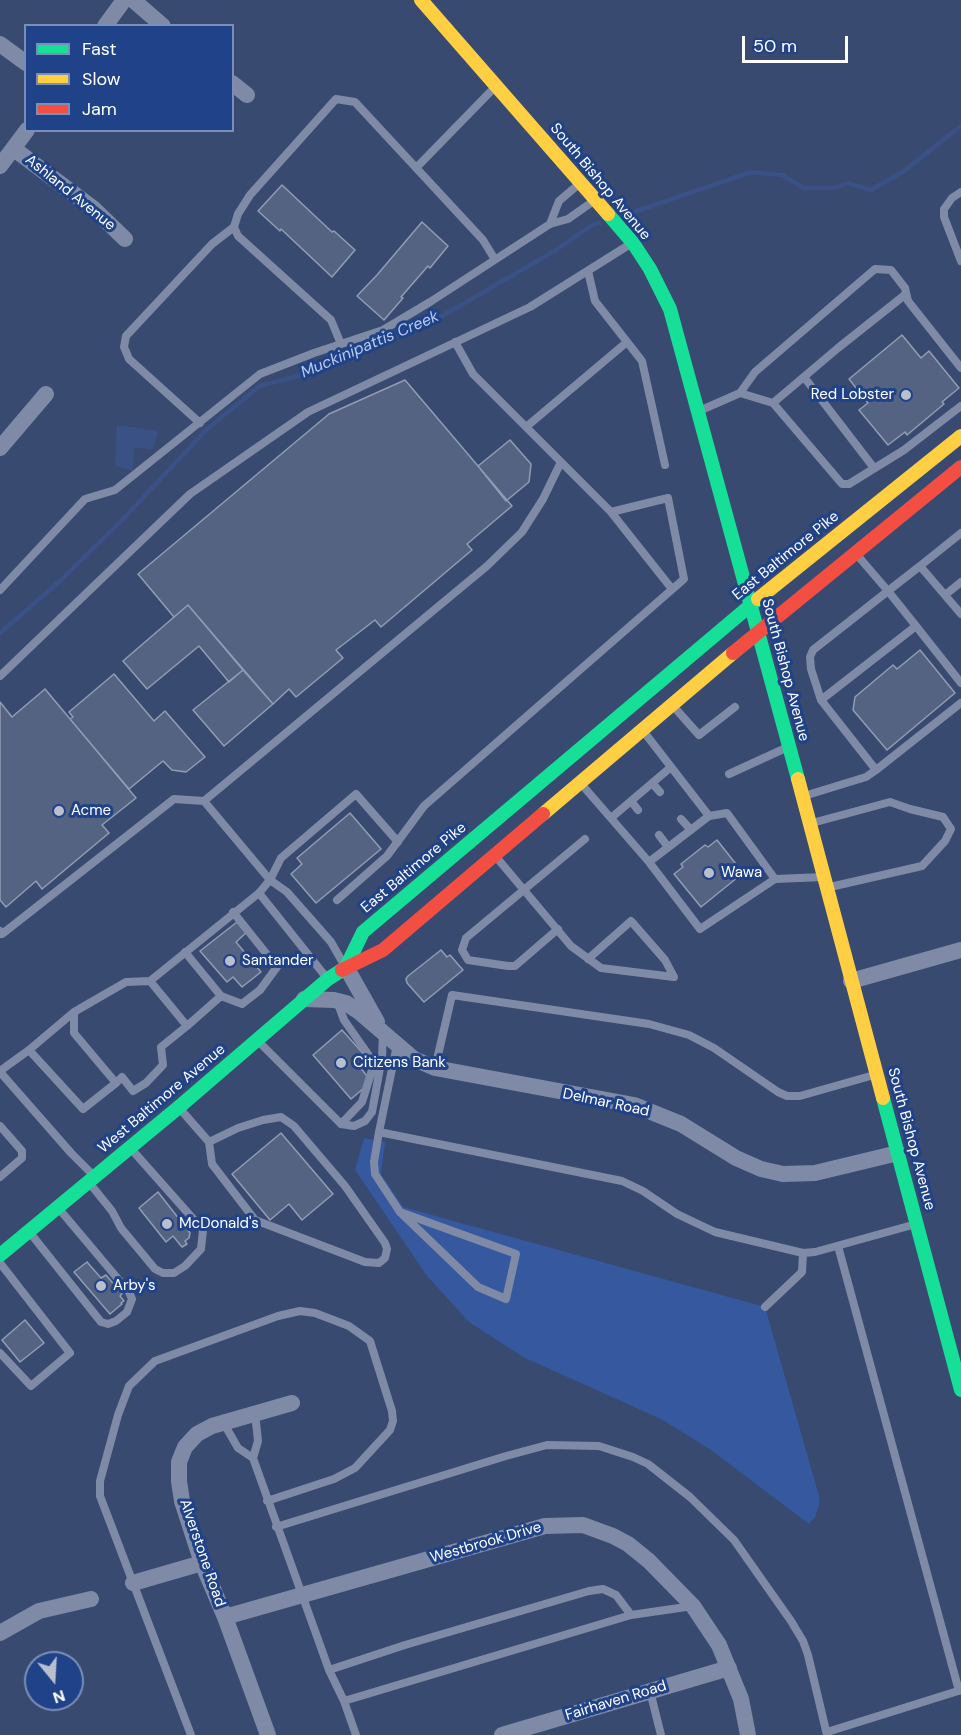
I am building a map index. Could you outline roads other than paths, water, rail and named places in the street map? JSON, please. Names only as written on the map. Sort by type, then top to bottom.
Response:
[{"type":"main road","name":"South Bishop Avenue","points":[[421,0],[633,243],[650,269],[670,309],[759,631],[917,1224],[955,1343],[961,1390]]},
{"type":"main road","name":"East Baltimore Pike","points":[[346,967],[363,932],[751,605],[961,436]]},
{"type":"main road","points":[[346,967],[383,950],[759,631],[961,467]]},
{"type":"main road","points":[[507,811],[524,831]]},
{"type":"main road","name":"West Baltimore Avenue","points":[[0,1255],[179,1107],[328,979],[346,967]]},
{"type":"street","points":[[106,24],[124,0]]},
{"type":"street","points":[[133,0],[161,24]]},
{"type":"street","points":[[0,44],[24,62]]},
{"type":"street","points":[[234,85],[247,95]]},
{"type":"street","points":[[0,166],[26,132]]},
{"type":"street","name":"Ashland Avenue","points":[[14,149],[94,209],[125,239]]},
{"type":"street","points":[[0,448],[46,394]]},
{"type":"street","points":[[851,981],[961,951]]},
{"type":"street","name":"Delmar Road","points":[[346,967],[383,1033]]},
{"type":"street","name":"Delmar Road","points":[[304,999],[346,1003],[414,1059],[435,1068],[634,1105],[681,1124],[750,1165],[772,1172],[814,1173],[898,1153]]},
{"type":"street","name":"Alverstone Road","points":[[268,1735],[225,1617],[202,1563],[182,1501],[179,1462],[185,1447],[197,1434],[223,1422],[292,1403]]},
{"type":"street","name":"Westbrook Drive","points":[[225,1617],[545,1526],[583,1525],[627,1544],[649,1561],[693,1606],[719,1645],[729,1668],[741,1700],[748,1735]]},
{"type":"street","points":[[133,1583],[202,1563]]},
{"type":"street","points":[[0,1633],[39,1611],[91,1599]]},
{"type":"street","name":"Fairhaven Road","points":[[502,1735],[729,1668]]},
{"type":"lane","points":[[417,168],[497,86]]},
{"type":"lane","points":[[200,423],[129,359],[124,347],[126,336],[212,244],[234,227],[238,214],[250,195],[336,99],[356,102],[483,240],[494,258]]},
{"type":"lane","points":[[550,224],[559,201],[580,182]]},
{"type":"lane","points":[[961,192],[952,198],[944,209],[944,216],[958,242],[961,261]]},
{"type":"lane","points":[[0,590],[85,499],[115,490],[260,374],[383,330],[430,302],[494,258],[550,224],[568,219],[595,200]]},
{"type":"lane","points":[[234,227],[238,236],[331,320],[341,344]]},
{"type":"lane","points":[[0,676],[190,494],[308,412],[530,307],[633,243]]},
{"type":"lane","points":[[699,411],[740,393],[755,372],[875,269],[891,270],[905,288],[908,301],[961,368]]},
{"type":"lane","points":[[588,271],[594,301],[642,361],[665,465]]},
{"type":"lane","points":[[773,403],[906,294]]},
{"type":"lane","points":[[455,342],[473,374],[611,512],[672,589]]},
{"type":"lane","points":[[526,427],[627,342]]},
{"type":"lane","points":[[804,377],[874,468]]},
{"type":"lane","points":[[740,393],[773,403],[842,484],[849,484],[904,450],[961,406]]},
{"type":"lane","points":[[1,934],[174,799],[204,801],[487,566],[522,532],[543,499],[561,462]]},
{"type":"lane","points":[[337,900],[387,856],[424,806],[684,579],[668,498],[611,512]]},
{"type":"lane","points":[[876,770],[821,700],[811,669],[810,657],[813,650],[961,533]]},
{"type":"lane","points":[[856,554],[961,683]]},
{"type":"lane","points":[[920,566],[961,614]]},
{"type":"lane","points":[[945,595],[961,582]]},
{"type":"lane","points":[[821,700],[916,626]]},
{"type":"lane","points":[[802,796],[866,777],[961,703]]},
{"type":"lane","points":[[672,704],[699,735],[735,707]]},
{"type":"lane","points":[[643,730],[709,816]]},
{"type":"lane","points":[[729,774],[789,746]]},
{"type":"lane","points":[[611,818],[671,766]]},
{"type":"lane","points":[[580,782],[649,862],[700,929],[775,879],[825,883],[922,866],[945,841],[951,829],[943,817],[890,802],[810,823]]},
{"type":"lane","points":[[652,783],[660,792]]},
{"type":"lane","points":[[130,1148],[203,1230],[201,1249],[185,1266],[174,1273],[163,1273],[155,1269],[121,1228],[92,1179],[0,1072],[74,1012],[126,982],[150,981],[259,893],[270,879],[281,858],[356,794],[398,842]]},
{"type":"lane","points":[[204,801],[270,879],[287,892],[331,942],[346,967]]},
{"type":"lane","points":[[631,801],[638,810]]},
{"type":"lane","points":[[649,862],[709,816],[727,813],[775,879]]},
{"type":"lane","points":[[681,819],[691,830]]},
{"type":"lane","points":[[658,835],[668,847]]},
{"type":"lane","points":[[558,929],[515,966],[468,960],[462,950],[466,938],[585,839]]},
{"type":"lane","points":[[495,855],[571,946],[601,968],[674,977],[665,960],[631,921],[588,958]]},
{"type":"lane","points":[[259,893],[328,979]]},
{"type":"lane","points":[[185,952],[221,996],[242,1004],[260,990],[277,967],[233,912]]},
{"type":"lane","points":[[150,981],[187,1026]]},
{"type":"lane","points":[[435,1068],[452,995],[649,1024],[689,1035],[714,1048],[787,1096],[800,1096],[877,1075]]},
{"type":"lane","points":[[29,1050],[83,1109],[122,1077],[134,1091],[146,1083],[163,1065],[161,1047],[221,996]]},
{"type":"lane","points":[[337,1001],[344,1020],[370,1057],[373,1066],[362,1102],[341,1124]]},
{"type":"lane","points":[[74,1012],[74,1033],[116,1083]]},
{"type":"lane","points":[[258,1040],[341,1124],[354,1126],[365,1121],[372,1112],[382,1057],[383,1033]]},
{"type":"lane","points":[[397,1045],[374,1162],[375,1174],[400,1212],[478,1287],[506,1299],[516,1254],[400,1212]]},
{"type":"lane","points":[[179,1107],[209,1142],[212,1164],[255,1220],[365,1262],[379,1263],[385,1257],[387,1250],[385,1243],[345,1186],[294,1126],[281,1117],[238,1128],[209,1142]]},
{"type":"lane","points":[[0,1126],[22,1151],[22,1158],[0,1177]]},
{"type":"lane","points":[[380,1132],[622,1180],[677,1214],[715,1232],[803,1253],[838,1246],[917,1224]]},
{"type":"lane","points":[[29,1231],[101,1322],[108,1324],[127,1312],[132,1299],[129,1292],[58,1208]]},
{"type":"lane","points":[[276,1527],[547,1445],[600,1446],[648,1464],[690,1497],[734,1540],[803,1641],[827,1733],[960,1691],[838,1246]]},
{"type":"lane","points":[[765,1307],[802,1272],[803,1253]]},
{"type":"lane","points":[[0,1263],[70,1353],[31,1386],[0,1353]]},
{"type":"lane","points":[[191,1735],[100,1496],[100,1481],[118,1415],[129,1386],[155,1361],[208,1340],[289,1313],[300,1311],[315,1313],[349,1326],[370,1341],[392,1411],[393,1421],[390,1430],[355,1468],[334,1479],[267,1501]]},
{"type":"lane","points":[[255,1413],[258,1441],[253,1458],[329,1670],[344,1701],[356,1735]]},
{"type":"lane","points":[[223,1422],[238,1448],[253,1458]]},
{"type":"lane","points":[[329,1670],[405,1645],[589,1591],[603,1589],[616,1595],[631,1615]]},
{"type":"lane","points":[[344,1701],[631,1615],[693,1606]]},
{"type":"lane","points":[[650,1691],[661,1735]]},
{"type":"waterway","name":"Muckinipattis Creek","points":[[625,215],[751,172],[782,175],[804,188],[835,188],[848,183],[871,190],[904,171],[961,126]]},
{"type":"waterway","name":"Muckinipattis Creek","points":[[0,633],[61,580],[123,519],[207,429],[260,386],[309,373],[437,319],[556,250],[592,225],[599,223]]},
{"type":"place","name":"Red Lobster","points":[[906,395]]},
{"type":"place","name":"Acme","points":[[59,811]]},
{"type":"place","name":"Wawa","points":[[709,873]]},
{"type":"place","name":"Santander","points":[[230,961]]},
{"type":"place","name":"Citizens Bank","points":[[341,1063]]},
{"type":"place","name":"McDonald's","points":[[167,1224]]},
{"type":"place","name":"Arby's","points":[[101,1286]]}]
